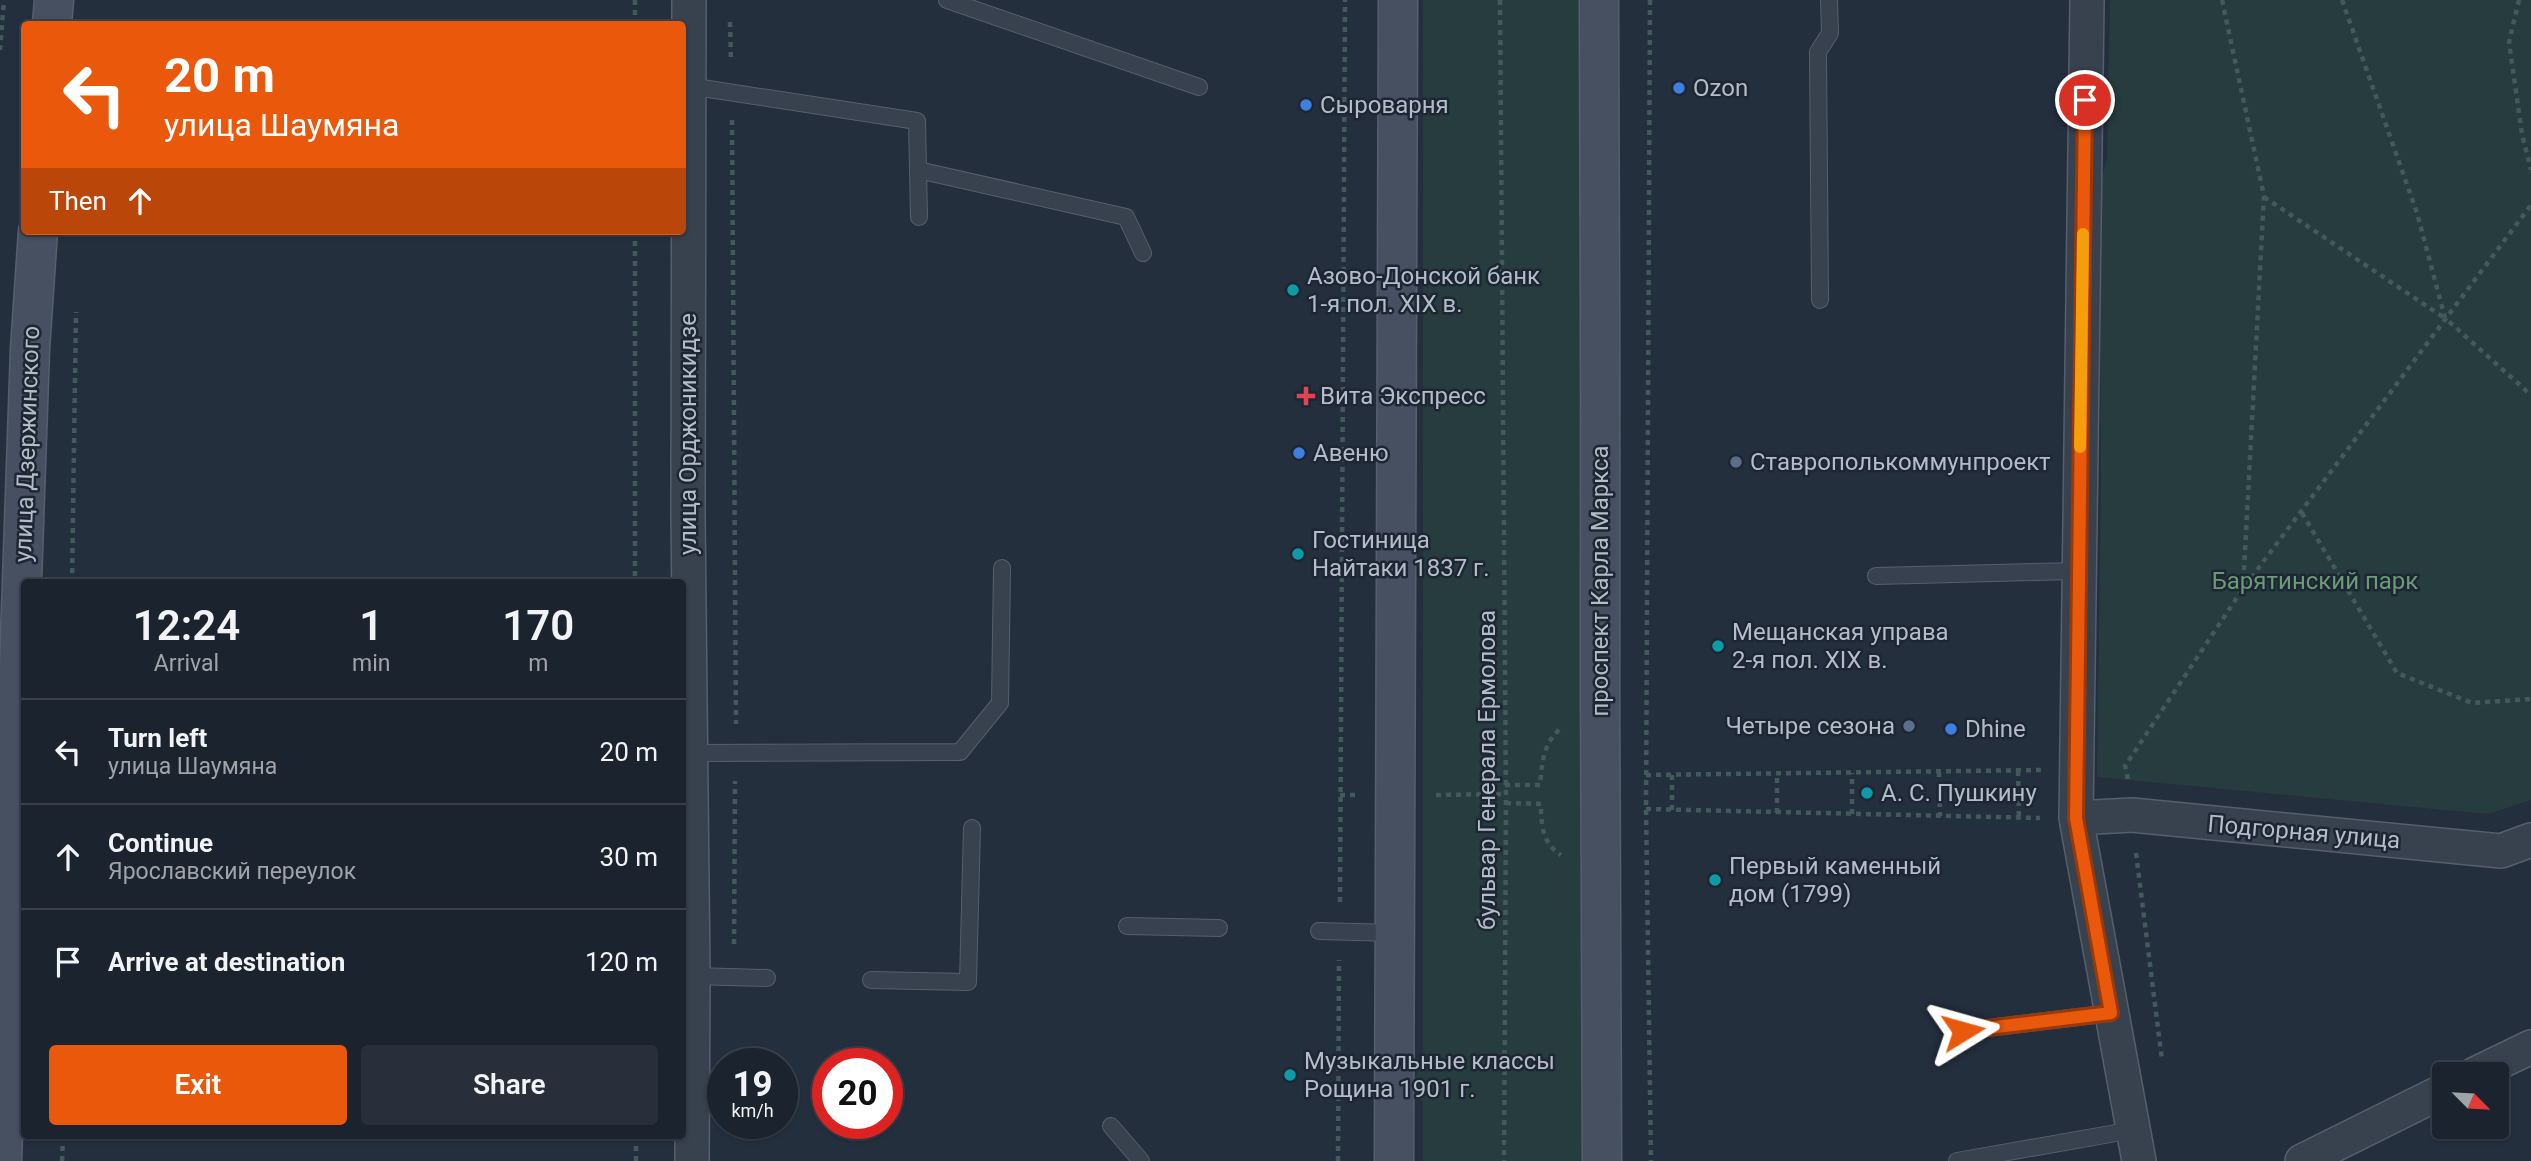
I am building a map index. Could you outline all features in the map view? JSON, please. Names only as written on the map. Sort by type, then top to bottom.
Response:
[{"type":"main road","points":[[52,21],[54,0]]},
{"type":"main road","points":[[1394,1161],[1398,0]]},
{"type":"main road","name":"проспект Карла Маркса","points":[[1599,0],[1601,324],[1598,860],[1602,1161]]},
{"type":"main road","name":"улица Дзержинского","points":[[22,579],[30,349],[38,235]]},
{"type":"main road","name":"улица Дзержинского","points":[[2,1161],[21,610]]},
{"type":"street","name":"улица Орджоникидзе","points":[[689,0],[688,515],[693,976],[692,1161]]},
{"type":"street","points":[[2087,0],[2077,571],[2060,818],[2111,1013],[2136,1146]]},
{"type":"street","name":"Подгорная улица","points":[[2060,818],[2132,815],[2501,850],[2531,840]]},
{"type":"street","points":[[2499,1062],[2531,1046]]},
{"type":"street","points":[[2302,1161],[2432,1096]]},
{"type":"lane","points":[[947,0],[1199,88]]},
{"type":"lane","points":[[1820,300],[1818,52],[1830,33],[1829,0]]},
{"type":"lane","points":[[689,86],[917,121],[919,217]]},
{"type":"lane","points":[[918,170],[1126,217],[1143,253]]},
{"type":"lane","points":[[691,753],[960,752],[1000,703],[1002,568]]},
{"type":"lane","points":[[1876,576],[2077,571]]},
{"type":"lane","points":[[871,980],[968,982],[972,828]]},
{"type":"lane","points":[[1127,926],[1219,928]]},
{"type":"lane","points":[[1319,930],[1394,933]]},
{"type":"lane","points":[[693,976],[767,978]]},
{"type":"lane","points":[[1963,1031],[2111,1013]]},
{"type":"lane","points":[[1111,1126],[1140,1161]]},
{"type":"lane","points":[[1957,1161],[2136,1146]]},
{"type":"path","points":[[0,50],[4,0]]},
{"type":"path","points":[[635,0],[635,21]]},
{"type":"path","points":[[1340,904],[1345,0]]},
{"type":"path","name":"бульвар Генерала Ермолова","points":[[1500,0],[1506,803],[1504,1161]]},
{"type":"path","points":[[1650,0],[1646,810],[1651,1161]]},
{"type":"path","points":[[2222,0],[2264,196],[2242,590]]},
{"type":"path","points":[[2342,0],[2417,213],[2445,318]]},
{"type":"path","points":[[2519,0],[2509,42],[2522,134],[2531,170]]},
{"type":"path","points":[[730,13],[736,753],[734,977]]},
{"type":"path","points":[[2264,196],[2445,318],[2531,394]]},
{"type":"path","points":[[2163,1064],[2130,784],[2125,766],[2242,590],[2531,205]]},
{"type":"path","points":[[635,235],[635,579]]},
{"type":"path","points":[[72,579],[77,299]]},
{"type":"path","points":[[2302,513],[2397,673],[2472,703],[2531,699]]},
{"type":"path","points":[[1505,785],[1540,785],[1546,749],[1551,737],[1562,727]]},
{"type":"path","points":[[1646,775],[2044,769]]},
{"type":"path","points":[[2018,771],[2019,818]]},
{"type":"path","points":[[1939,772],[1940,816]]},
{"type":"path","points":[[1852,773],[1852,814]]},
{"type":"path","points":[[1777,774],[1777,813]]},
{"type":"path","points":[[1672,775],[1672,810]]},
{"type":"path","points":[[1506,803],[1541,804],[1544,836],[1550,846],[1568,857]]},
{"type":"path","points":[[1646,810],[2060,818]]},
{"type":"path","points":[[1338,1161],[1339,958]]},
{"type":"path","points":[[62,1161],[63,1139]]},
{"type":"path","points":[[636,1139],[636,1161]]},
{"type":"green space","points":[[1423,0],[1583,0],[1583,1161],[1423,1161],[1423,1102],[1415,1096],[1415,1078],[1423,1062]]},
{"type":"green space","name":"Барятинский парк","points":[[2110,0],[2531,0],[2531,800],[2488,814],[2097,777],[2101,486],[2100,298],[2091,248],[2107,159]]},
{"type":"slow traffic","points":[[2080,447],[2083,234]]},
{"type":"place","name":"Ozon","points":[[1679,88]]},
{"type":"place","name":"Сыроварня","points":[[1306,105]]},
{"type":"place","name":"Азово-Донской банк 1-я пол. XIX в.","points":[[1293,290]]},
{"type":"place","name":"Вита Экспресс","points":[[1306,396]]},
{"type":"place","name":"Авеню","points":[[1299,453]]},
{"type":"place","name":"Ставрополькоммунпроект","points":[[1736,462]]},
{"type":"place","name":"Гостиница Найтаки 1837 г.","points":[[1298,554]]},
{"type":"place","name":"Мещанская управа 2-я пол. XIX в.","points":[[1718,646]]},
{"type":"place","name":"Четыре сезона","points":[[1909,726]]},
{"type":"place","name":"Dhine","points":[[1951,729]]},
{"type":"place","name":"А. С. Пушкину","points":[[1867,793]]},
{"type":"place","name":"Первый каменный дом (1799)","points":[[1715,880]]},
{"type":"place","name":"Музыкальные классы Рощина 1901 г.","points":[[1290,1075]]},
{"type":"route","points":[[1963,1031],[2111,1013],[2076,818],[2085,100]]}]
